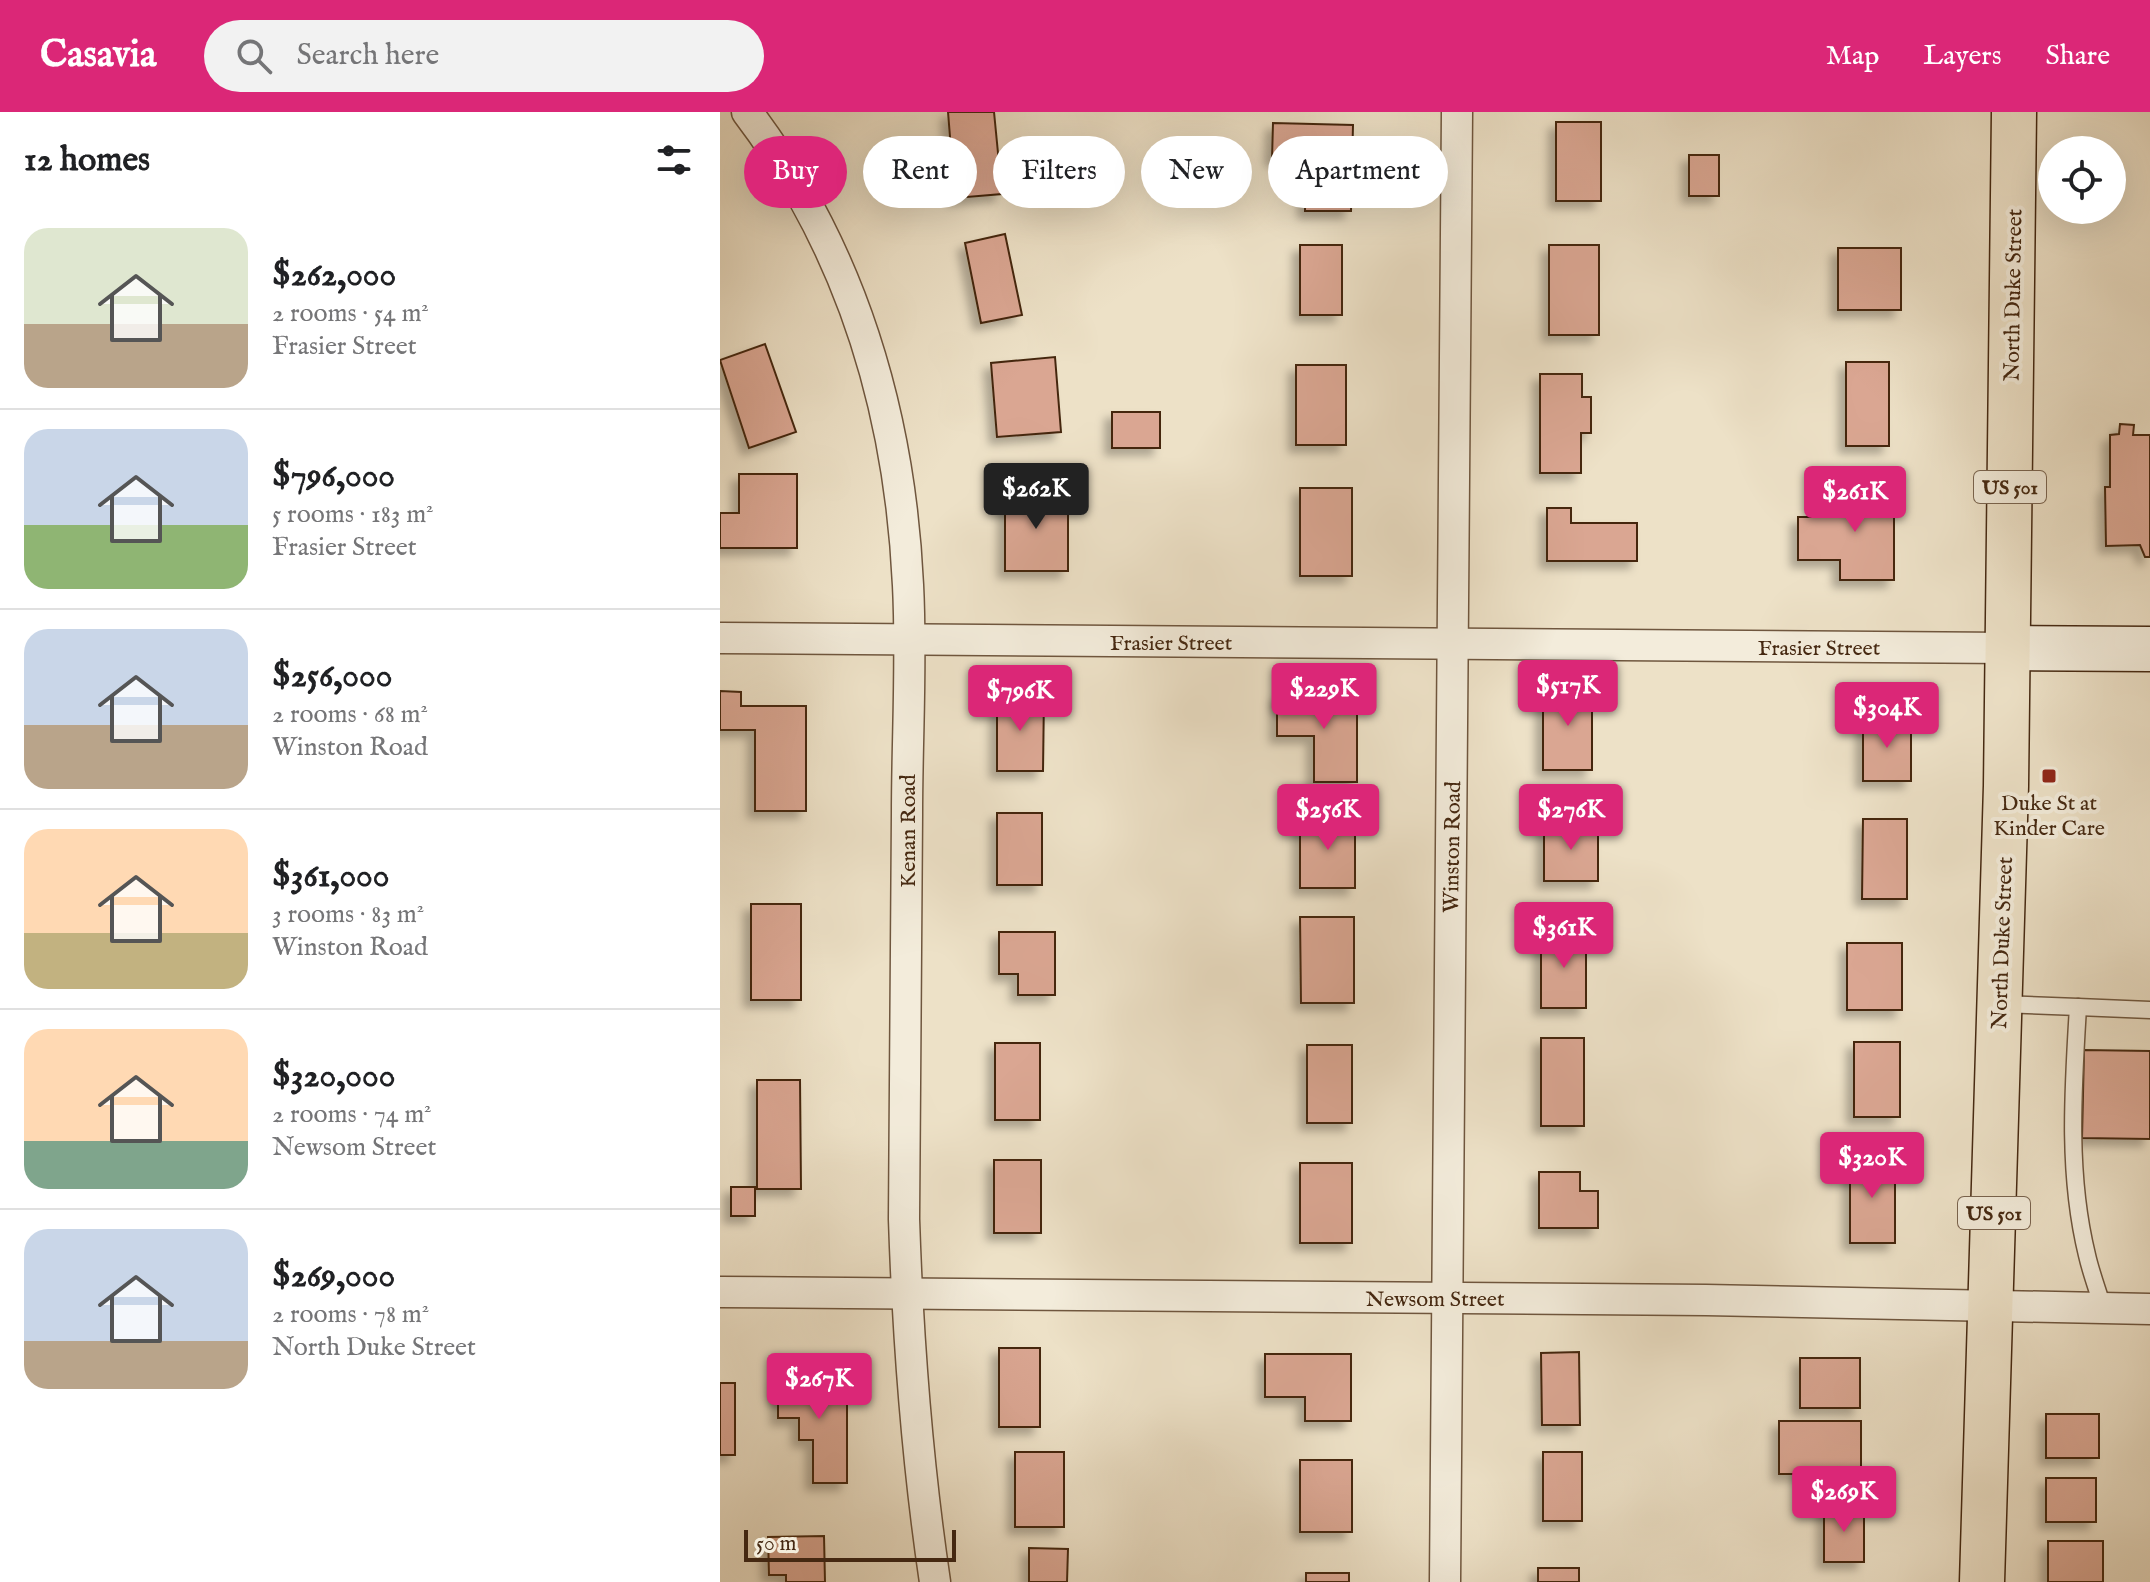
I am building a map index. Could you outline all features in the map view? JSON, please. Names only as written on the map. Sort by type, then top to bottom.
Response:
[{"type":"highway","name":"North Duke Street","points":[[1982,1582],[2008,648],[2014,112]]},
{"type":"street","name":"Kenan Road","points":[[747,112],[792,178],[827,241],[859,317],[884,404],[896,463],[908,585],[906,1294],[920,1481],[935,1582]]},
{"type":"street","name":"Winston Road","points":[[1445,1582],[1457,112]]},
{"type":"street","name":"Frasier Street","points":[[720,638],[2150,649]]},
{"type":"street","name":"Newsom Street","points":[[720,1292],[1447,1298],[2150,1309]]},
{"type":"lane","points":[[2000,1004],[2150,1010]]},
{"type":"lane","points":[[2078,1007],[2072,1110],[2076,1182],[2086,1254],[2103,1308]]},
{"type":"building","points":[[948,112],[994,112],[996,136],[993,136],[993,195],[977,196],[977,136],[950,136]]},
{"type":"building","points":[[1556,122],[1601,122],[1601,201],[1556,201]]},
{"type":"building","points":[[1273,123],[1353,125],[1353,136],[1273,136]]},
{"type":"building","points":[[1689,155],[1719,155],[1719,196],[1689,196]]},
{"type":"building","points":[[1305,208],[1351,208],[1351,211],[1305,211]]},
{"type":"building","points":[[1005,234],[1022,315],[981,323],[965,243]]},
{"type":"building","points":[[1300,245],[1342,245],[1342,315],[1300,315]]},
{"type":"building","points":[[1549,245],[1599,245],[1599,335],[1549,335]]},
{"type":"building","points":[[1838,248],[1901,248],[1901,310],[1838,310]]},
{"type":"building","points":[[765,344],[796,432],[749,448],[720,360]]},
{"type":"building","points":[[1055,357],[1061,432],[997,437],[991,363]]},
{"type":"building","points":[[1846,362],[1889,362],[1889,446],[1846,446]]},
{"type":"building","points":[[1296,365],[1346,365],[1346,445],[1296,445]]},
{"type":"building","points":[[1540,374],[1582,374],[1582,397],[1591,397],[1591,433],[1581,433],[1581,473],[1540,473]]},
{"type":"building","points":[[1112,412],[1160,412],[1160,448],[1112,448]]},
{"type":"building","points":[[2120,424],[2134,425],[2133,435],[2150,435],[2150,557],[2145,557],[2140,545],[2106,546],[2105,487],[2110,487],[2110,435],[2119,434]]},
{"type":"building","points":[[739,474],[797,474],[797,548],[720,548],[720,513],[739,513]]},
{"type":"building","points":[[1841,485],[1894,485],[1894,580],[1840,580],[1840,560],[1798,560],[1798,517],[1841,517]]},
{"type":"building","points":[[1300,488],[1352,488],[1352,576],[1300,576]]},
{"type":"building","points":[[1005,491],[1068,491],[1068,571],[1005,571]]},
{"type":"building","points":[[1547,508],[1571,508],[1571,523],[1637,523],[1637,561],[1547,561]]},
{"type":"building","points":[[1543,687],[1592,687],[1592,770],[1543,770]]},
{"type":"building","points":[[720,691],[741,692],[741,706],[806,706],[806,811],[755,811],[755,730],[720,730]]},
{"type":"building","points":[[1277,694],[1357,694],[1357,782],[1314,782],[1314,736],[1277,736]]},
{"type":"building","points":[[997,695],[1044,695],[1043,771],[997,771]]},
{"type":"building","points":[[1863,718],[1911,718],[1911,781],[1863,781]]},
{"type":"building","points":[[997,813],[1042,813],[1042,885],[997,885]]},
{"type":"building","points":[[1300,815],[1355,815],[1355,888],[1300,888]]},
{"type":"building","points":[[1863,819],[1907,819],[1907,899],[1862,899]]},
{"type":"building","points":[[1544,824],[1598,824],[1598,881],[1544,881]]},
{"type":"building","points":[[751,904],[801,904],[801,1000],[751,1000]]},
{"type":"building","points":[[1300,917],[1354,917],[1354,1003],[1301,1003]]},
{"type":"building","points":[[1541,931],[1586,931],[1586,1008],[1541,1008]]},
{"type":"building","points":[[999,932],[1055,932],[1055,995],[1018,995],[1018,974],[999,974]]},
{"type":"building","points":[[1847,943],[1902,943],[1902,1010],[1847,1010]]},
{"type":"building","points":[[1541,1038],[1584,1038],[1584,1126],[1541,1126]]},
{"type":"building","points":[[1854,1042],[1900,1042],[1900,1117],[1854,1117]]},
{"type":"building","points":[[995,1043],[1040,1043],[1040,1120],[995,1120]]},
{"type":"building","points":[[1307,1045],[1352,1045],[1352,1123],[1307,1123]]},
{"type":"building","points":[[2084,1050],[2150,1051],[2150,1139],[2082,1138]]},
{"type":"building","points":[[757,1080],[800,1080],[801,1189],[757,1189]]},
{"type":"building","points":[[1850,1157],[1895,1157],[1895,1243],[1850,1243]]},
{"type":"building","points":[[994,1160],[1041,1160],[1041,1233],[994,1233]]},
{"type":"building","points":[[1300,1163],[1352,1163],[1352,1243],[1300,1243]]},
{"type":"building","points":[[1539,1172],[1580,1172],[1580,1191],[1598,1191],[1598,1228],[1539,1228]]},
{"type":"building","points":[[731,1187],[755,1187],[755,1216],[731,1216]]},
{"type":"building","points":[[999,1348],[1040,1348],[1040,1427],[999,1427]]},
{"type":"building","points":[[1579,1352],[1580,1425],[1542,1425],[1541,1353]]},
{"type":"building","points":[[1265,1354],[1351,1354],[1351,1421],[1305,1421],[1305,1397],[1265,1397]]},
{"type":"building","points":[[1800,1358],[1860,1358],[1860,1408],[1800,1408]]},
{"type":"building","points":[[778,1377],[847,1377],[847,1483],[813,1483],[813,1440],[799,1440],[799,1418],[778,1418]]},
{"type":"building","points":[[720,1383],[735,1383],[735,1455],[720,1455]]},
{"type":"building","points":[[2046,1414],[2099,1414],[2099,1458],[2046,1458]]},
{"type":"building","points":[[1779,1421],[1861,1421],[1861,1474],[1779,1474]]},
{"type":"building","points":[[1015,1452],[1064,1452],[1064,1527],[1015,1527]]},
{"type":"building","points":[[1543,1452],[1582,1452],[1582,1521],[1543,1521]]},
{"type":"building","points":[[1300,1460],[1352,1460],[1352,1532],[1300,1532]]},
{"type":"building","points":[[2046,1478],[2096,1478],[2096,1522],[2046,1522]]},
{"type":"building","points":[[1824,1505],[1864,1505],[1864,1562],[1824,1562]]},
{"type":"building","points":[[824,1536],[825,1582],[786,1582],[786,1575],[769,1575],[768,1537]]},
{"type":"building","points":[[2048,1541],[2103,1541],[2103,1582],[2048,1582]]},
{"type":"building","points":[[1029,1548],[1068,1549],[1067,1582],[1029,1582]]},
{"type":"building","points":[[1538,1568],[1579,1568],[1579,1582],[1538,1582]]},
{"type":"building","points":[[1306,1573],[1349,1573],[1349,1582],[1306,1582]]},
{"type":"place","name":"Duke St at Kinder Care","points":[[2049,776]]}]
